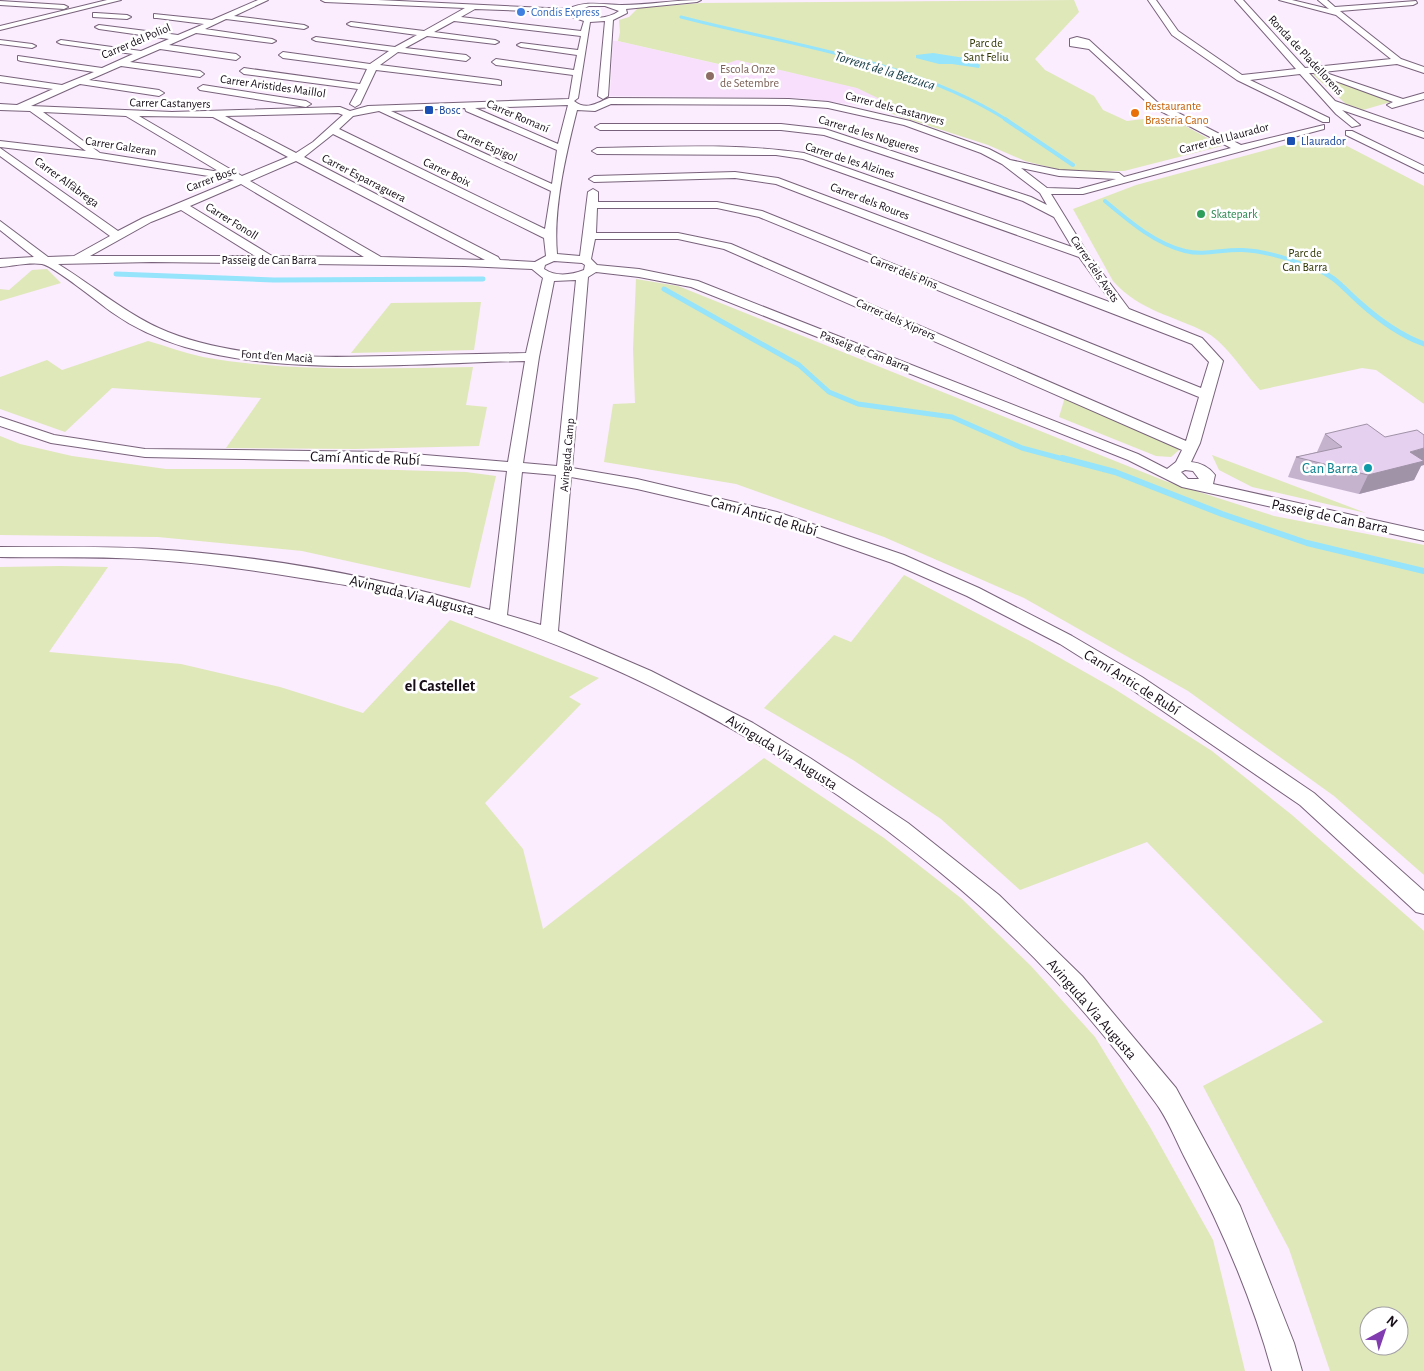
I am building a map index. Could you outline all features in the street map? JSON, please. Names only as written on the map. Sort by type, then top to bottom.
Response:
[{"type":"street","points":[[0,2],[86,8],[94,0]]},
{"type":"street","points":[[0,28],[117,0]]},
{"type":"street","name":"Carrer del Poliol","points":[[18,108],[157,45],[264,0]]},
{"type":"street","points":[[326,0],[570,12],[582,5],[618,6],[697,0]]},
{"type":"street","points":[[618,6],[627,0]]},
{"type":"street","points":[[1152,0],[1175,33],[1240,78],[1323,124],[1344,131],[1424,170]]},
{"type":"street","name":"Ronda de Pladellorens","points":[[1239,0],[1308,72],[1334,104],[1346,119],[1344,131]]},
{"type":"street","points":[[1283,0],[1336,11],[1409,2],[1424,9]]},
{"type":"street","points":[[1322,0],[1398,61],[1424,70]]},
{"type":"street","points":[[355,104],[373,66],[397,49],[474,6]]},
{"type":"street","points":[[570,12],[571,15],[587,19],[609,18],[623,13],[618,6]]},
{"type":"street","points":[[69,12],[128,17]]},
{"type":"street","points":[[157,16],[212,22]]},
{"type":"street","points":[[224,17],[304,27]]},
{"type":"street","points":[[0,18],[35,20]]},
{"type":"street","points":[[453,18],[585,34]]},
{"type":"street","name":"Avinguda Camp","points":[[549,634],[590,236],[591,205],[604,101],[609,18]]},
{"type":"street","points":[[552,258],[550,236],[562,150],[587,19]]},
{"type":"street","points":[[19,23],[44,27]]},
{"type":"street","points":[[351,24],[495,42]]},
{"type":"street","points":[[99,27],[177,37]]},
{"type":"street","points":[[194,30],[272,41]]},
{"type":"street","points":[[316,39],[466,58]]},
{"type":"street","points":[[0,42],[32,46]]},
{"type":"street","points":[[61,42],[140,53]]},
{"type":"street","points":[[157,45],[236,57]]},
{"type":"street","points":[[521,45],[582,53]]},
{"type":"street","points":[[1090,46],[1154,104],[1239,148]]},
{"type":"street","points":[[283,55],[498,83]]},
{"type":"street","points":[[21,58],[102,70]]},
{"type":"street","points":[[1240,78],[1398,61]]},
{"type":"street","points":[[496,62],[578,73]]},
{"type":"street","points":[[117,63],[200,74]]},
{"type":"street","points":[[244,71],[362,87]]},
{"type":"street","points":[[1308,72],[1403,102]]},
{"type":"street","points":[[0,79],[62,88]]},
{"type":"street","points":[[75,81],[159,93]]},
{"type":"street","name":"Carrer Aristides Maillol","points":[[203,88],[340,109]]},
{"type":"street","points":[[368,109],[363,105],[355,104],[340,109],[344,113],[350,114],[368,109],[572,102],[586,95],[604,101]]},
{"type":"street","points":[[1346,119],[1424,96]]},
{"type":"street","points":[[572,102],[585,108],[604,101]]},
{"type":"street","name":"Carrer dels Castanyers","points":[[604,101],[828,104],[907,123],[954,139],[1006,162],[1044,191],[1063,210]]},
{"type":"street","points":[[1334,104],[1424,135]]},
{"type":"street","name":"Carrer Romaní","points":[[463,106],[562,150]]},
{"type":"street","name":"Carrer Castanyers","points":[[0,107],[129,115],[217,116],[340,109]]},
{"type":"street","points":[[32,109],[100,156]]},
{"type":"street","name":"Carrer Espigol","points":[[380,110],[557,190]]},
{"type":"street","name":"Carrer Bosc","points":[[75,259],[181,205],[295,158],[317,144],[350,114]]},
{"type":"street","points":[[129,115],[240,180]]},
{"type":"street","name":"Carrer Esparraguera","points":[[217,116],[500,263]]},
{"type":"street","points":[[1323,124],[1338,120],[1344,131]]},
{"type":"street","name":"Carrer del Llaurador","points":[[1044,191],[1079,192],[1323,124]]},
{"type":"street","name":"Carrer de les Nogueres","points":[[597,152],[781,127],[825,132],[1063,210]]},
{"type":"street","name":"Carrer Boix","points":[[332,130],[550,236]]},
{"type":"street","name":"Carrer Galzeran","points":[[0,144],[100,156],[240,180],[379,261]]},
{"type":"street","name":"Carrer de les Alzines","points":[[597,152],[677,150],[776,152],[804,156],[1083,255]]},
{"type":"street","name":"Carrer Alfàbrega","points":[[0,151],[118,236]]},
{"type":"street","name":"Carrer dels Roures","points":[[597,152],[735,176],[778,181],[1125,312]]},
{"type":"street","name":"Carrer del Llaurador","points":[[1006,162],[1059,173],[1135,176]]},
{"type":"street","name":"Carrer del Llaurador","points":[[1044,191],[1066,183],[1135,176]]},
{"type":"street","points":[[1063,210],[1079,192]]},
{"type":"street","name":"Carrer Fonoll","points":[[181,205],[269,260]]},
{"type":"street","name":"Carrer dels Pins","points":[[591,205],[717,205],[762,214],[1206,395]]},
{"type":"street","name":"Carrer dels Avets","points":[[1063,210],[1083,255],[1125,312],[1197,341],[1216,361],[1191,448]]},
{"type":"street","name":"Font d'en Macià","points":[[0,224],[46,261],[85,286],[120,312],[162,334],[224,352],[268,358],[342,361],[532,358]]},
{"type":"street","name":"Carrer dels Xiprers","points":[[590,236],[678,236],[727,246],[1191,448]]},
{"type":"street","points":[[552,258],[586,268],[549,277],[538,270],[540,263],[552,258]]},
{"type":"street","name":"Passeig de Can Barra","points":[[0,263],[75,259],[269,260],[500,263],[539,266]]},
{"type":"street","name":"Passeig de Can Barra","points":[[586,268],[639,273],[694,284],[1133,457],[1144,464],[1190,473],[1223,492],[1237,493],[1279,506],[1424,536]]},
{"type":"street","points":[[498,617],[515,466],[532,358],[549,277]]},
{"type":"street","name":"Camí Antic de Rubí","points":[[0,421],[51,439],[145,453],[389,457],[566,471],[664,490],[772,515],[898,558],[973,592],[1074,645],[1135,682],[1307,799],[1424,906]]},
{"type":"street","points":[[1190,473],[1197,460],[1191,448]]},
{"type":"street","name":"Avinguda Via Augusta","points":[[0,552],[150,554],[275,567],[373,584],[498,617],[549,634],[691,698],[803,762],[901,829],[991,902],[1074,983],[1167,1098],[1230,1216],[1279,1343],[1287,1371]]},
{"type":"shaded area","name":"Escola Onze de Setembre","points":[[613,41],[722,65],[737,60],[857,87],[885,101],[871,107],[801,98],[610,96]]},
{"type":"green space","name":"Parc de Sant Feliu","points":[[1074,0],[1079,12],[1035,59],[1045,70],[1094,96],[1103,110],[1127,121],[1167,116],[1222,146],[1124,171],[1064,171],[1025,161],[988,145],[871,107],[884,101],[857,88],[737,60],[723,65],[618,41],[620,32],[619,20],[629,17],[638,8],[701,3]]},
{"type":"green space","points":[[1311,73],[1394,101],[1363,110],[1346,104]]},
{"type":"green space","name":"Parc de Can Barra","points":[[1311,138],[1347,146],[1424,186],[1424,404],[1376,370],[1362,368],[1260,390],[1228,351],[1214,338],[1135,300],[1113,281],[1073,209],[1136,185]]},
{"type":"green space","points":[[47,269],[61,283],[0,301],[0,289],[9,290],[32,270]]},
{"type":"green space","points":[[636,279],[678,286],[1165,481],[1274,516],[1424,545],[1424,875],[1334,796],[1188,691],[1024,598],[884,537],[736,484],[604,462],[613,404],[635,403],[633,349]]},
{"type":"green space","points":[[481,302],[474,350],[351,353],[391,303]]},
{"type":"green space","points":[[148,341],[203,357],[270,365],[338,368],[473,367],[466,405],[487,407],[479,446],[355,449],[226,448],[261,398],[112,388],[65,432],[0,409],[0,377],[47,360],[62,370]]},
{"type":"green space","points":[[1065,397],[1173,445],[1179,450],[1171,457],[1156,456],[1059,417]]},
{"type":"green space","points":[[0,436],[20,444],[72,456],[166,469],[363,469],[466,472],[496,476],[470,588],[302,551],[158,537],[0,535]]},
{"type":"green space","points":[[1212,455],[1366,513],[1252,487],[1219,470]]},
{"type":"green space","points":[[0,567],[108,567],[49,652],[181,664],[280,687],[363,713],[450,620],[599,678],[569,697],[581,704],[485,803],[523,849],[543,929],[764,758],[884,838],[962,899],[1031,966],[1095,1037],[1150,1127],[1213,1240],[1245,1371],[0,1371]]},
{"type":"green space","points":[[904,575],[1030,641],[1113,688],[1212,751],[1292,815],[1424,931],[1424,1371],[1330,1371],[1289,1249],[1203,1086],[1323,1022],[1147,842],[1020,890],[941,819],[853,760],[764,708],[834,635],[851,642]]},
{"type":"water","points":[[933,53],[971,59],[980,65],[979,68],[939,64],[916,58],[916,55]]},
{"type":"building","points":[[1367,424],[1385,437],[1417,430],[1424,435],[1424,448],[1410,452],[1424,461],[1368,475],[1296,457],[1342,447],[1325,434]]},
{"type":"waterway","name":"Torrent de la Betzuca","points":[[681,17],[849,56],[891,68],[970,99],[1007,120]]},
{"type":"waterway","name":"Torrent de la Betzuca","points":[[1005,119],[1073,165]]},
{"type":"waterway","name":"Torrent de la Betzuca","points":[[1105,201],[1152,237],[1185,251],[1200,253],[1235,250],[1262,252],[1320,271]]},
{"type":"waterway","name":"Torrent de la Betzuca","points":[[1316,269],[1334,279],[1382,321],[1406,336],[1424,344]]},
{"type":"waterway","points":[[116,274],[274,280],[483,279]]},
{"type":"waterway","points":[[664,289],[799,365],[829,392],[858,404],[952,417],[1022,448],[1067,460]]},
{"type":"waterway","points":[[1062,458],[1115,472],[1222,514],[1307,543],[1424,571]]},
{"type":"place","name":"Condis Express","points":[[521,12]]},
{"type":"place","name":"Escola Onze de Setembre","points":[[710,76]]},
{"type":"place","name":"Bosc","points":[[429,110]]},
{"type":"place","name":"Restaurante Braseria Cano","points":[[1135,113]]},
{"type":"place","name":"Llaurador","points":[[1291,141]]},
{"type":"place","name":"Skatepark","points":[[1201,214]]},
{"type":"place","name":"Can Barra","points":[[1368,468]]},
{"type":"district","name":"el Castellet","points":[[440,685]]}]
